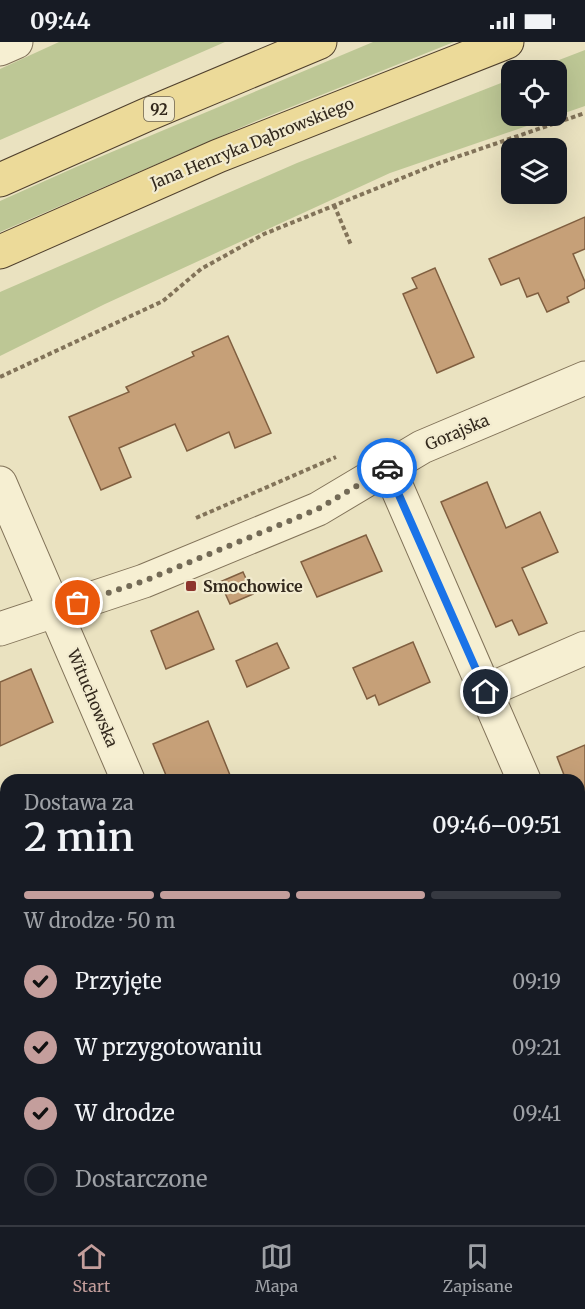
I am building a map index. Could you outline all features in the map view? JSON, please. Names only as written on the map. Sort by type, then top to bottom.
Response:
[{"type":"main road","name":"92","points":[[0,180],[146,115],[320,42]]},
{"type":"main road","name":"Jana Henryka Dąbrowskiego","points":[[0,252],[218,156],[507,42]]},
{"type":"street","points":[[0,49],[16,42]]},
{"type":"street","name":"Gorajska","points":[[0,629],[144,581],[318,509],[422,447],[585,378]]},
{"type":"street","points":[[387,467],[521,774]]},
{"type":"street","name":"Wituchowska","points":[[0,483],[125,774]]},
{"type":"street","points":[[486,692],[585,648]]},
{"type":"path","points":[[0,377],[163,301],[201,269],[264,234],[429,167],[585,113]]},
{"type":"path","points":[[334,206],[351,245]]},
{"type":"green space","points":[[59,42],[225,42],[0,140],[0,69]]},
{"type":"green space","points":[[373,42],[454,42],[256,121],[0,232],[0,201]]},
{"type":"green space","points":[[585,50],[585,106],[567,112],[567,60],[559,60]]},
{"type":"green space","points":[[501,83],[501,126],[527,126],[390,173],[105,304],[0,356],[0,292],[297,163]]},
{"type":"building","points":[[585,217],[585,249],[573,254],[585,282],[585,288],[567,297],[569,302],[547,312],[538,293],[527,297],[519,278],[501,285],[489,259]]},
{"type":"building","points":[[435,268],[474,357],[437,373],[403,294],[417,288],[412,278]]},
{"type":"building","points":[[228,336],[271,433],[235,448],[229,432],[187,451],[175,424],[119,448],[131,477],[101,490],[69,417],[129,392],[126,387],[194,356],[192,352]]},
{"type":"building","points":[[487,482],[506,528],[540,512],[558,552],[522,568],[547,623],[519,635],[512,620],[496,627],[441,502]]},
{"type":"building","points":[[366,535],[382,571],[317,597],[301,562]]},
{"type":"building","points":[[243,572],[253,594],[230,604],[220,582]]},
{"type":"building","points":[[198,611],[214,649],[166,669],[151,631]]},
{"type":"building","points":[[413,642],[430,682],[379,705],[375,695],[367,699],[353,668]]},
{"type":"building","points":[[277,643],[289,668],[247,687],[236,661]]},
{"type":"building","points":[[31,669],[53,722],[0,746],[0,682]]},
{"type":"building","points":[[208,721],[230,774],[166,774],[153,744]]},
{"type":"building","points":[[585,745],[585,774],[564,774],[557,757]]},
{"type":"way so far","points":[[78,603],[144,581],[318,509],[387,468]]},
{"type":"place","name":"Smochowice","points":[[191,586]]},
{"type":"route","points":[[387,468],[486,692]]}]
